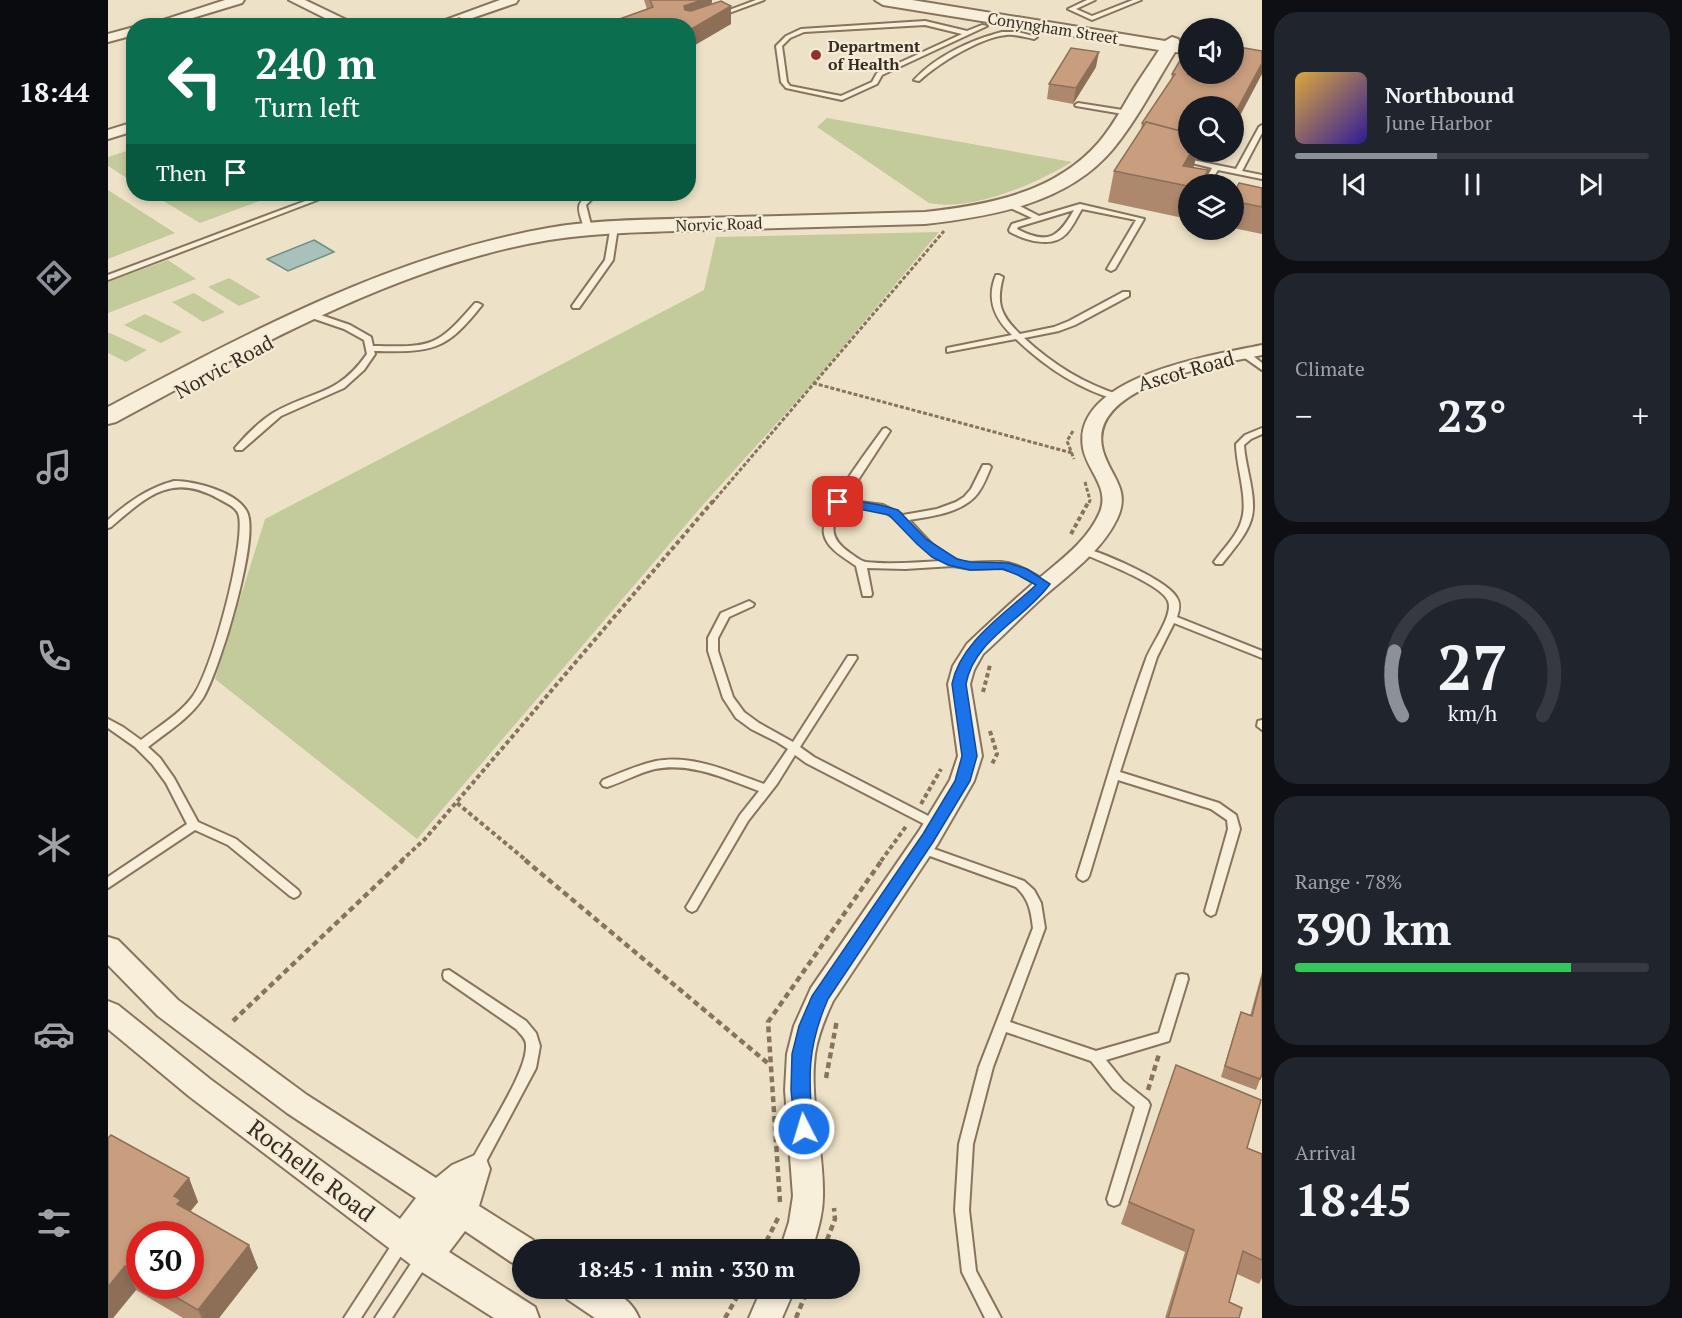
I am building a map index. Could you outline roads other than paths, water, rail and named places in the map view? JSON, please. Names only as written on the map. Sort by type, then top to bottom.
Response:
[{"type":"street","points":[[178,18],[238,0]]},
{"type":"street","points":[[295,0],[335,18]]},
{"type":"street","points":[[459,18],[512,0]]},
{"type":"street","name":"Conyngham Street","points":[[883,0],[957,10]]},
{"type":"street","name":"Conyngham Street","points":[[908,0],[1039,31],[1178,46]]},
{"type":"street","name":"Conyngham Street","points":[[1039,31],[1087,23],[1152,42]]},
{"type":"street","points":[[108,38],[126,33]]},
{"type":"street","name":"Norvic Road","points":[[108,417],[236,348],[445,258],[528,238],[614,227],[859,222],[959,214],[1009,204],[1055,186],[1080,171],[1108,144],[1152,42]]},
{"type":"street","name":"Norvic Road","points":[[1121,111],[1178,47]]},
{"type":"street","points":[[108,135],[126,129]]},
{"type":"street","name":"Norvic Road","points":[[108,431],[313,316]]},
{"type":"street","name":"Ascot Road","points":[[800,1239],[805,1222],[808,1196],[800,1090],[803,1045],[808,1026],[821,996],[936,825],[962,781],[970,756],[959,684],[961,673],[975,649],[1044,584],[1085,551],[1099,532],[1111,508],[1111,486],[1096,459],[1091,444],[1096,421],[1117,397],[1133,385],[1177,370],[1256,357]]},
{"type":"street","points":[[108,948],[168,1008],[297,1104],[512,1244]]},
{"type":"street","name":"Rochelle Road","points":[[108,1013],[200,1088],[414,1248],[523,1318]]},
{"type":"street","points":[[414,1248],[435,1196],[452,1182],[475,1169]]},
{"type":"street","points":[[414,1248],[462,1212],[473,1182],[475,1169]]},
{"type":"street","points":[[594,1299],[623,1318]]},
{"type":"street","points":[[765,1318],[774,1299]]},
{"type":"lane","points":[[713,17],[761,0]]},
{"type":"lane","points":[[1092,0],[1071,9],[1087,23],[1138,0]]},
{"type":"lane","points":[[957,10],[934,23],[820,28],[792,34],[779,46],[784,82],[788,87],[836,97],[848,97],[874,83],[879,74],[984,26]]},
{"type":"lane","points":[[934,23],[957,10]]},
{"type":"lane","points":[[957,10],[967,33]]},
{"type":"lane","points":[[917,80],[939,62],[993,36],[1039,31]]},
{"type":"lane","points":[[1078,105],[1121,111]]},
{"type":"lane","points":[[1238,172],[1262,127]]},
{"type":"lane","points":[[1175,159],[1262,177]]},
{"type":"lane","points":[[1212,174],[1216,167]]},
{"type":"lane","points":[[108,278],[311,201]]},
{"type":"lane","points":[[584,201],[582,205],[588,229]]},
{"type":"lane","points":[[1009,204],[1037,218]]},
{"type":"lane","points":[[1080,206],[1060,236],[1040,239],[1013,230],[1015,226],[1037,218],[1080,206],[1140,219],[1111,269]]},
{"type":"lane","points":[[576,306],[609,260],[614,227]]},
{"type":"lane","points":[[999,277],[995,298],[997,309],[1006,324],[1035,352],[1090,388],[1117,397]]},
{"type":"lane","points":[[950,350],[1020,337],[1072,323],[1126,294]]},
{"type":"lane","points":[[371,348],[420,347],[440,342],[451,334],[478,305]]},
{"type":"lane","points":[[239,448],[276,415],[339,389],[364,365],[371,348],[368,339],[340,324],[313,316]]},
{"type":"lane","points":[[886,431],[838,502],[828,522],[828,532],[834,545],[861,565],[905,566],[953,562]]},
{"type":"lane","points":[[1219,562],[1247,518],[1247,497],[1239,460],[1240,444],[1248,437],[1262,431]]},
{"type":"lane","points":[[900,518],[929,513],[966,500],[975,491],[986,467]]},
{"type":"lane","points":[[108,525],[139,497],[157,488],[180,484],[210,488],[242,510],[245,518],[246,531],[233,592],[211,672],[199,696],[143,745]]},
{"type":"lane","points":[[838,502],[880,508],[900,518],[921,541],[937,554],[953,562],[970,566],[1004,565],[1044,584]]},
{"type":"lane","points":[[1083,876],[1151,658],[1175,610],[1174,600],[1166,591],[1132,572],[1085,551]]},
{"type":"lane","points":[[861,565],[867,594]]},
{"type":"lane","points":[[749,604],[725,615],[713,638],[713,651],[728,698],[740,714],[755,726],[782,739],[810,760],[936,825]]},
{"type":"lane","points":[[1171,618],[1262,656]]},
{"type":"lane","points":[[692,907],[744,818],[794,748],[852,658]]},
{"type":"lane","points":[[108,723],[143,745],[177,792],[184,810],[194,825],[232,842],[294,893]]},
{"type":"lane","points":[[607,783],[656,765],[676,763],[693,765],[766,789]]},
{"type":"lane","points":[[1115,775],[1215,806],[1232,818],[1234,829],[1211,911]]},
{"type":"lane","points":[[108,883],[194,825]]},
{"type":"lane","points":[[920,848],[1020,884],[1032,894],[1037,909],[1039,928],[986,1066],[966,1144],[962,1210],[969,1272],[993,1318]]},
{"type":"lane","points":[[449,975],[521,1025],[531,1037],[533,1046],[529,1068],[475,1169]]},
{"type":"lane","points":[[1096,1057],[1164,1037],[1182,978]]},
{"type":"lane","points":[[1002,1025],[1096,1057],[1118,1085],[1143,1105],[1114,1199]]},
{"type":"lane","points":[[352,1318],[414,1248]]},
{"type":"lane","points":[[383,1318],[414,1248]]},
{"type":"water","points":[[314,240],[334,252],[288,271],[267,259]]},
{"type":"place","name":"Department of Health","points":[[816,55]]}]
